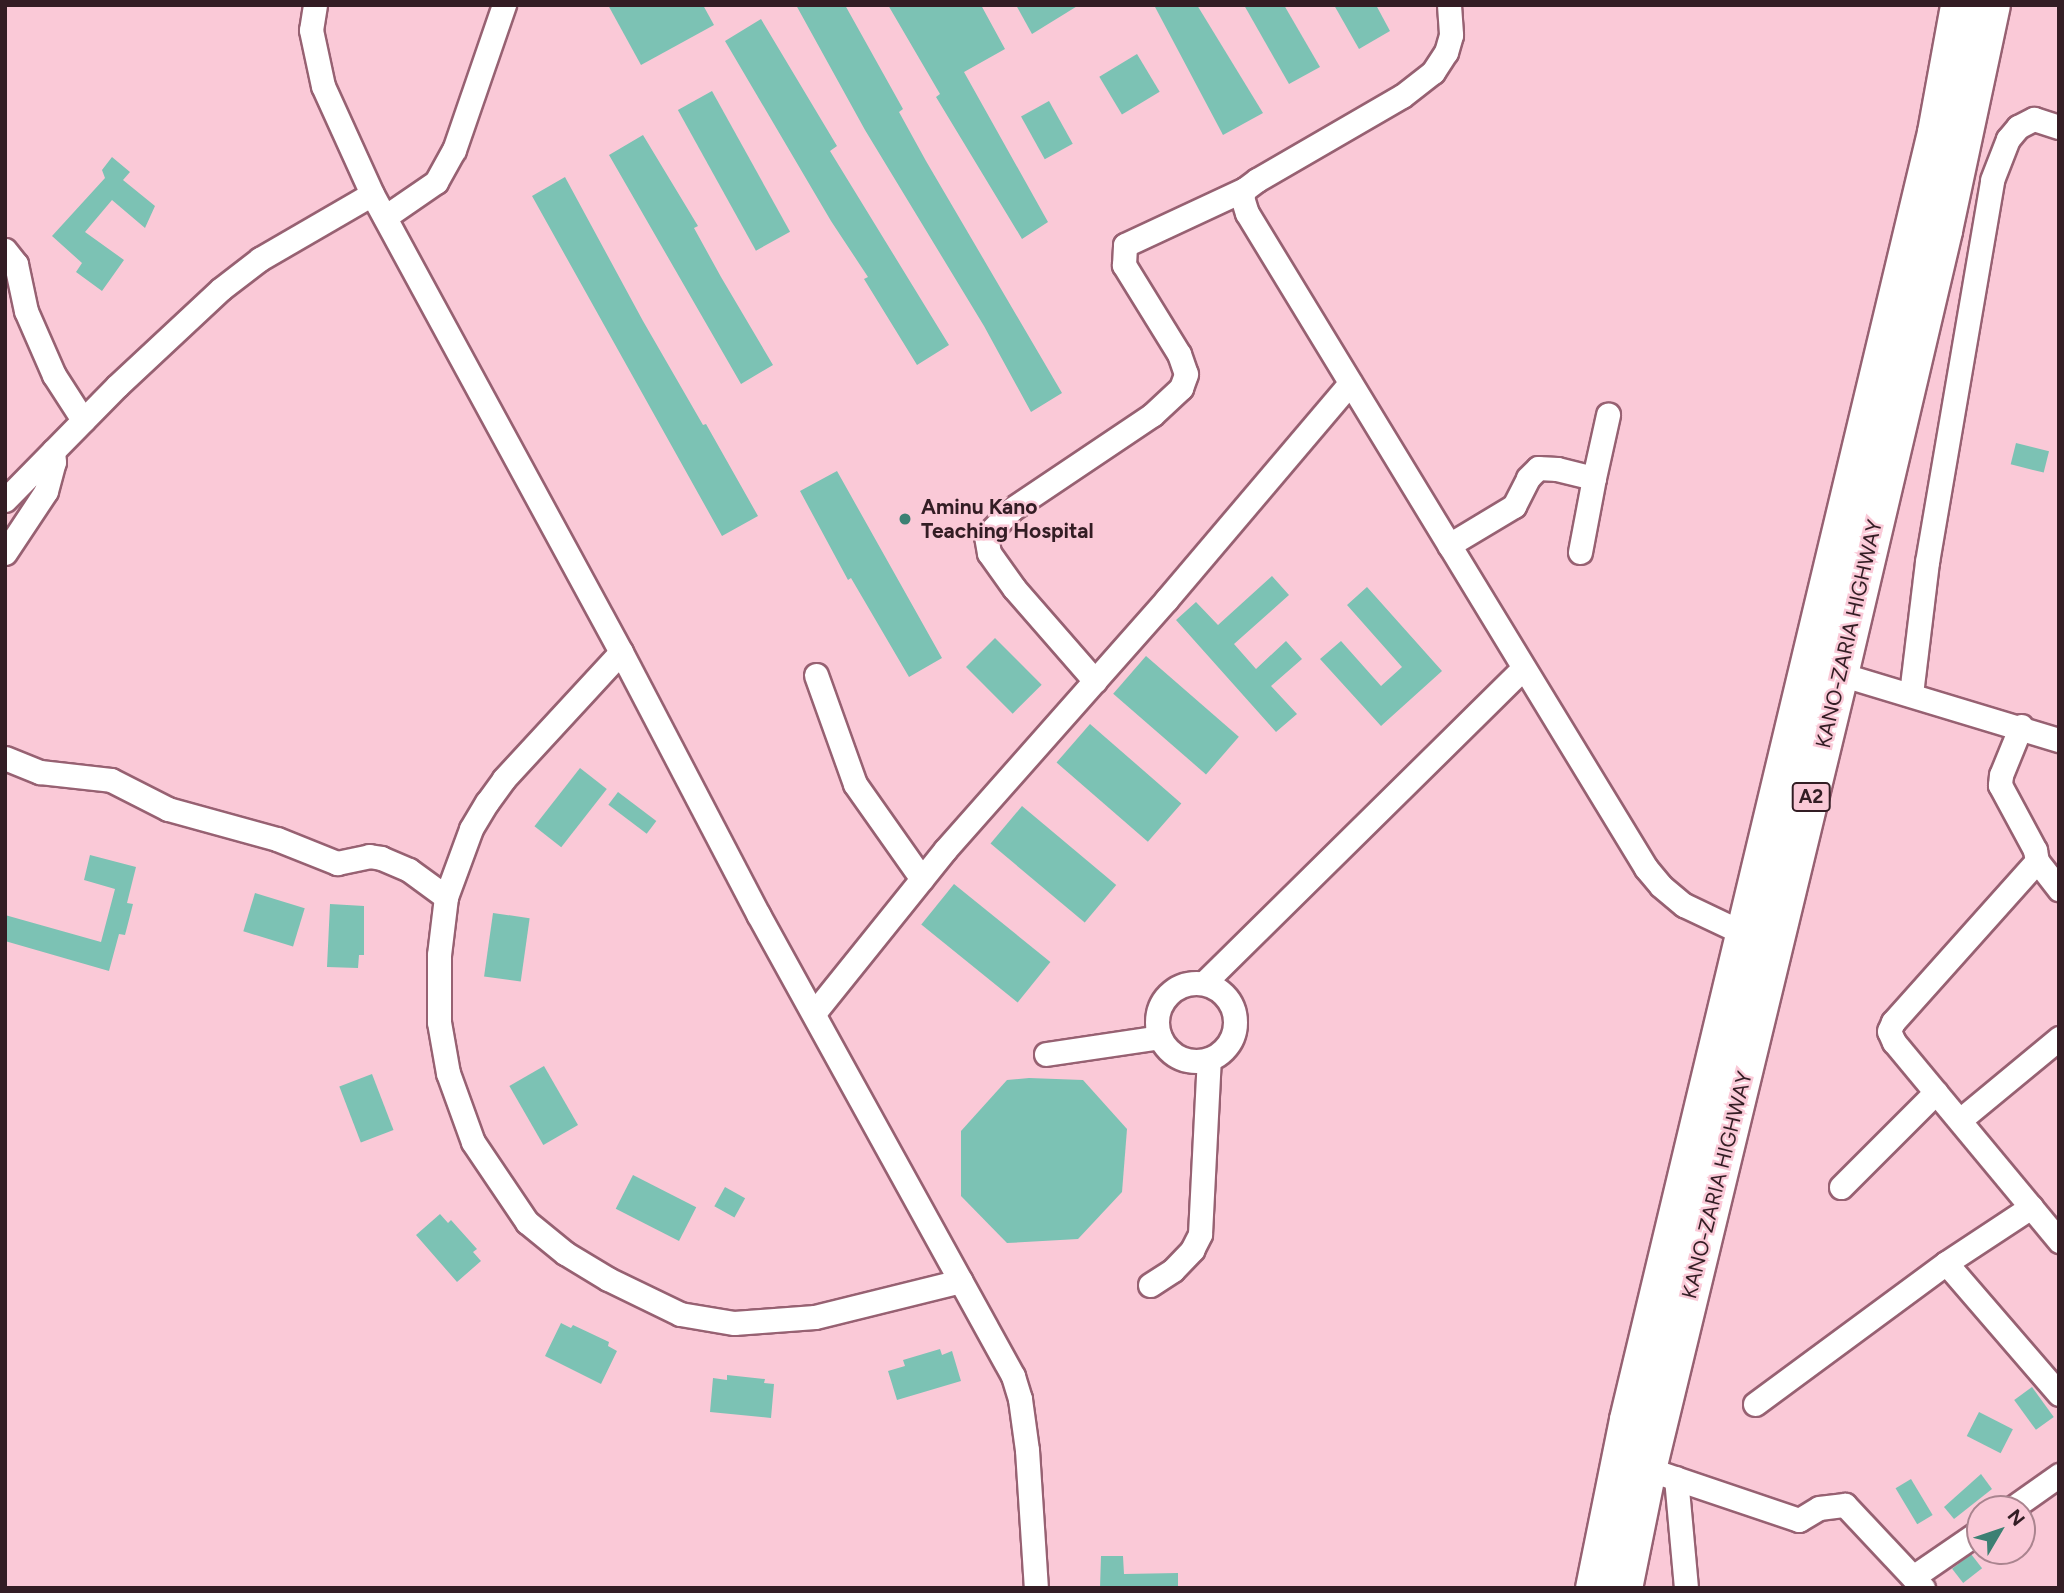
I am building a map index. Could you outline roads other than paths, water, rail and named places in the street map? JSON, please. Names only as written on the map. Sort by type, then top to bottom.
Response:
[{"type":"highway","name":"KANO-ZARIA HIGHWAY","points":[[1593,1588],[1627,1419],[1935,132],[1958,5]]},
{"type":"highway","name":"KANO-ZARIA HIGHWAY","points":[[1624,1588],[1662,1474],[1840,674],[1979,76],[1992,5]]},
{"type":"street","points":[[315,5],[311,30],[323,86],[372,194],[1013,1376],[1020,1399],[1027,1450],[1037,1588]]},
{"type":"street","points":[[385,217],[436,182],[454,150],[504,5]]},
{"type":"street","points":[[1095,681],[1014,588],[989,553],[986,536],[1012,509],[1153,415],[1181,388],[1186,374],[1179,354],[1125,265],[1125,245],[1245,189],[1402,96],[1433,72],[1446,52],[1451,35],[1448,5]]},
{"type":"street","points":[[1911,694],[1927,562],[1992,180],[2008,139],[2018,127],[2034,119],[2059,127]]},
{"type":"street","points":[[1245,189],[1242,197],[1247,213],[1626,837],[1661,886],[1684,905],[1743,933]]},
{"type":"street","points":[[5,500],[83,420],[221,289],[260,259],[372,194]]},
{"type":"street","points":[[5,250],[16,264],[26,312],[54,375],[83,420]]},
{"type":"street","points":[[814,1013],[922,878],[1350,383]]},
{"type":"street","points":[[1580,552],[1608,415]]},
{"type":"street","points":[[5,553],[46,491],[54,462],[53,451]]},
{"type":"street","points":[[1449,545],[1514,506],[1528,478],[1538,468],[1557,469],[1594,478]]},
{"type":"street","points":[[621,652],[504,779],[487,802],[471,829],[446,897],[439,982],[439,1022],[448,1073],[473,1142],[490,1171],[527,1222],[565,1253],[608,1279],[680,1314],[734,1323],[815,1317],[961,1281]]},
{"type":"street","points":[[1204,983],[1523,668]]},
{"type":"street","points":[[1840,674],[2021,726],[2059,740]]},
{"type":"street","points":[[816,675],[855,784],[922,878]]},
{"type":"street","points":[[2021,726],[2001,775],[2000,785],[2035,850],[2037,860],[2059,889]]},
{"type":"street","points":[[5,758],[40,772],[111,780],[168,809],[276,839],[337,863],[369,856],[381,858],[409,870],[446,897]]},
{"type":"street","points":[[2037,860],[1892,1022],[1889,1031],[1894,1042],[2059,1241]]},
{"type":"street","points":[[1204,983],[1222,992],[1234,1009],[1235,1030],[1226,1048],[1209,1059],[1189,1061],[1171,1052],[1160,1037],[1158,1014],[1167,996],[1184,985],[1204,983]]},
{"type":"street","points":[[1045,1054],[1160,1037]]},
{"type":"street","points":[[1960,1120],[2059,1038]]},
{"type":"street","points":[[1150,1285],[1173,1269],[1192,1250],[1200,1234],[1209,1059]]},
{"type":"street","points":[[1841,1187],[1936,1092]]},
{"type":"street","points":[[1755,1404],[1947,1263],[2031,1207]]},
{"type":"street","points":[[1947,1263],[2059,1394]]},
{"type":"street","points":[[1662,1474],[1799,1520],[1819,1508],[1845,1505],[1918,1583],[1966,1543]]},
{"type":"street","points":[[1662,1474],[1686,1588]]},
{"type":"street","points":[[2031,1495],[2059,1475]]},
{"type":"place","name":"Aminu Kano Teaching Hospital","points":[[905,519]]}]
